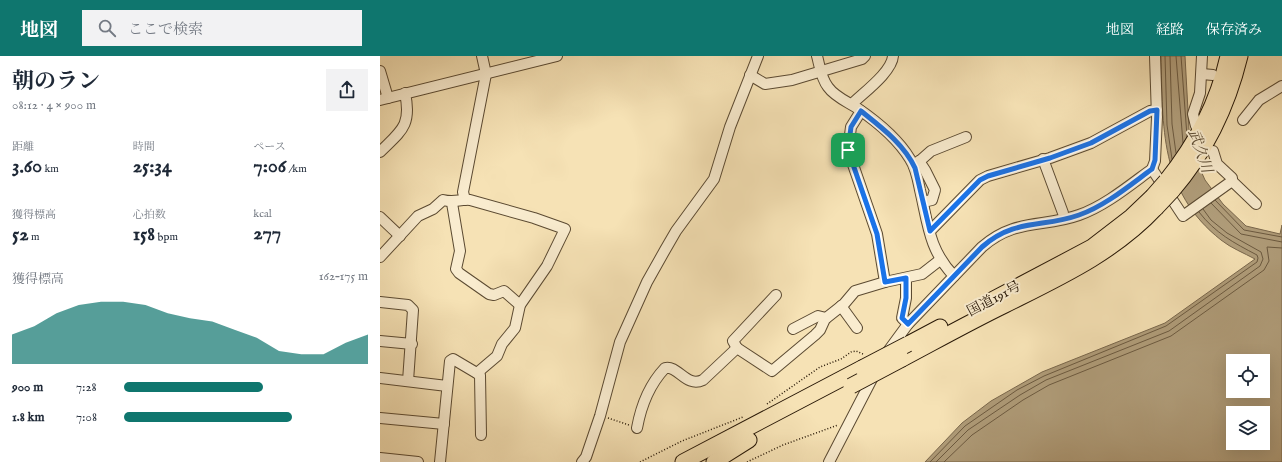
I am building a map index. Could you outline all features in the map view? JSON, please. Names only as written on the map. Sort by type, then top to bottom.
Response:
[{"type":"highway","name":"国道191号","points":[[1203,140],[1228,56]]},
{"type":"highway","name":"国道191号","points":[[706,462],[1102,253],[1123,239],[1154,203],[1174,171],[1203,140],[1225,103],[1240,56]]},
{"type":"highway","name":"国道191号","points":[[683,462],[865,362],[908,344],[1092,246],[1131,217],[1154,203]]},
{"type":"highway","points":[[714,462],[749,440]]},
{"type":"street","points":[[465,200],[463,192],[486,74],[482,56]]},
{"type":"street","points":[[380,71],[384,99],[557,56]]},
{"type":"street","points":[[582,462],[586,457],[600,416],[620,342],[648,282],[665,250],[676,231],[714,179],[730,127],[758,56]]},
{"type":"street","points":[[817,56],[824,82],[832,92],[852,104],[895,141],[916,164],[935,190],[932,200],[923,202]]},
{"type":"street","points":[[750,75],[765,84],[792,80],[862,59],[865,56]]},
{"type":"street","points":[[852,104],[882,75],[892,63],[893,56]]},
{"type":"street","points":[[829,462],[871,379],[894,341],[908,324],[982,247],[1001,234],[1027,224],[1060,220],[1080,215],[1095,207],[1152,169],[1155,160],[1157,110],[1155,56]]},
{"type":"street","points":[[1202,56],[1202,74],[1198,102],[1193,114],[1203,140],[1217,164],[1232,178],[1231,182],[1256,204]]},
{"type":"street","points":[[1202,74],[1213,75]]},
{"type":"street","points":[[1244,120],[1259,100],[1282,86]]},
{"type":"street","points":[[380,152],[400,133],[405,126],[407,102],[405,93]]},
{"type":"street","points":[[930,231],[980,180],[988,176],[1091,143],[1150,111],[1157,110]]},
{"type":"street","points":[[861,111],[851,127],[848,150],[877,234],[885,282]]},
{"type":"street","points":[[916,164],[931,151],[966,137]]},
{"type":"street","points":[[1043,159],[1063,213]]},
{"type":"street","points":[[916,164],[933,245],[940,260],[954,276]]},
{"type":"street","points":[[1152,169],[1184,216],[1231,182]]},
{"type":"street","points":[[380,257],[418,216],[433,209],[443,200],[452,203],[465,200],[534,218],[565,229],[547,266],[520,306],[515,328],[502,344],[497,356],[477,373]]},
{"type":"street","points":[[452,203],[460,251],[456,269],[459,273],[489,294],[494,295],[504,291],[520,306]]},
{"type":"street","points":[[380,217],[400,236]]},
{"type":"street","points":[[776,295],[733,341],[737,348],[772,371],[815,336],[826,318],[858,290],[885,282],[922,274],[940,260]]},
{"type":"street","points":[[906,278],[906,298],[902,318],[908,324]]},
{"type":"street","points":[[380,302],[408,305],[413,310],[412,344],[408,381]]},
{"type":"street","points":[[841,306],[857,328]]},
{"type":"street","points":[[793,329],[818,316],[826,318]]},
{"type":"street","points":[[380,340],[412,344]]},
{"type":"street","points":[[637,428],[641,407],[659,374],[665,368],[670,367],[690,381],[699,382],[704,380],[737,348]]},
{"type":"street","points":[[440,462],[450,361],[453,359],[480,374],[481,435]]},
{"type":"street","points":[[380,378],[447,386]]},
{"type":"street","points":[[380,418],[444,424]]},
{"type":"street","points":[[380,458],[418,462]]},
{"type":"path","points":[[765,406],[820,367],[841,359],[851,352],[856,351],[865,362]]},
{"type":"path","points":[[640,462],[682,442],[748,415]]},
{"type":"path","points":[[600,416],[637,428]]},
{"type":"path","points":[[747,462],[783,445],[842,424]]},
{"type":"water","points":[[1161,56],[1185,56],[1189,129],[1193,153],[1205,180],[1223,204],[1246,226],[1280,234],[1282,225],[1282,462],[925,462],[962,423],[991,401],[1042,372],[1165,323],[1255,259],[1221,240],[1201,221],[1186,201],[1175,179],[1168,156],[1162,108]]},
{"type":"route","points":[[1157,110],[1155,129],[1155,160],[1152,169],[1116,194],[1080,215],[1060,220],[1027,224],[1008,230],[993,238],[982,247],[908,324],[902,318],[906,298],[906,278],[885,282],[877,234],[848,150],[851,127],[861,111],[895,141],[910,159],[915,168],[930,231],[980,180],[988,176],[1050,158],[1091,143],[1150,111],[1157,110]]},
{"type":"water label","name":"武久川","points":[[1200,151]]}]
